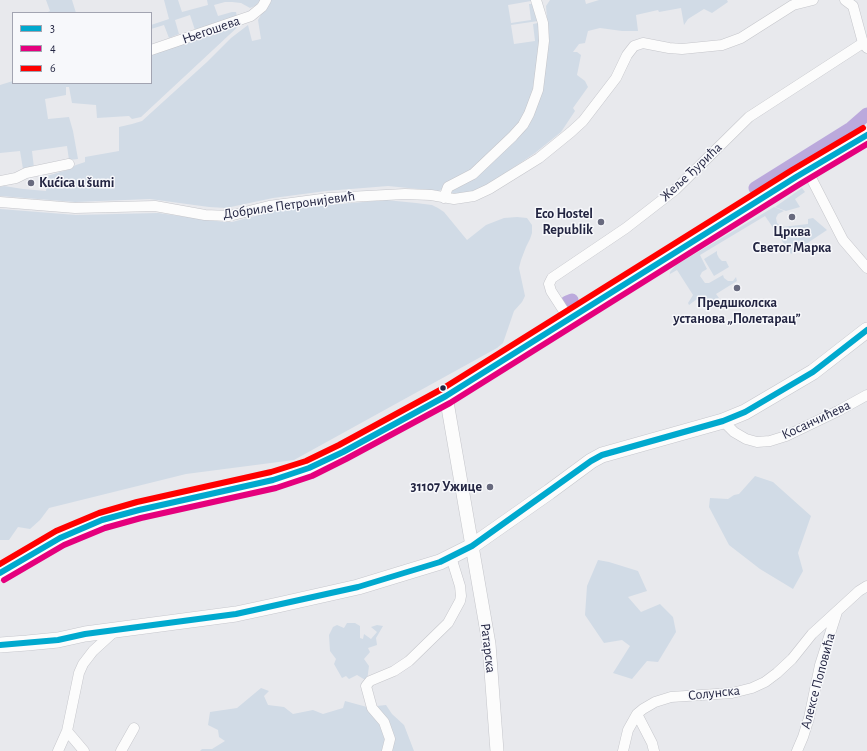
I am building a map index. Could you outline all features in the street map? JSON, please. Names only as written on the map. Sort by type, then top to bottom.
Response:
[{"type":"main road","points":[[0,574],[26,557],[60,538],[102,520],[273,480],[304,470],[343,452],[446,396],[807,170],[867,135]]},
{"type":"main road","points":[[0,645],[58,640],[116,630],[236,614],[278,606],[358,587],[440,562],[472,546],[591,461],[624,449],[723,421],[745,412],[813,372],[867,330]]},
{"type":"street","name":"Његошева","points":[[152,50],[251,16],[262,7],[266,0]]},
{"type":"street","points":[[444,198],[448,187],[473,174],[513,136],[523,125],[529,114],[538,90],[544,41],[543,23],[536,0]]},
{"type":"street","name":"Добриле Петронијевић","points":[[0,202],[75,208],[155,206],[205,215],[229,216],[269,206],[329,198],[405,194],[431,195],[454,199],[474,196],[489,189],[548,151],[583,121],[616,78],[627,54],[634,46],[643,44],[682,49],[722,45],[741,38],[793,5],[813,0]]},
{"type":"street","points":[[845,0],[853,6],[865,46]]},
{"type":"street","name":"Жеље Ђурића","points":[[569,319],[551,291],[549,284],[552,278],[626,228],[675,190],[749,117],[865,46]]},
{"type":"street","points":[[0,181],[16,178],[26,172],[69,164]]},
{"type":"street","points":[[807,170],[843,240],[867,268]]},
{"type":"street","name":"Косанчићева","points":[[723,421],[734,432],[746,439],[757,442],[770,441],[786,436],[867,395]]},
{"type":"street","name":"Ратарска","points":[[446,396],[489,644],[497,751]]},
{"type":"street","points":[[387,751],[390,739],[384,722],[372,708],[366,686],[370,681],[394,671],[409,661],[448,623],[460,601],[461,596],[460,586],[452,556]]},
{"type":"street","name":"Солунска","points":[[623,751],[628,730],[637,714],[655,702],[671,697],[732,693],[752,688],[766,682],[782,668],[812,634],[858,591],[867,586]]},
{"type":"street","name":"Алексе Поповића","points":[[797,751],[809,718],[820,665],[838,610]]},
{"type":"street","points":[[58,751],[67,731],[78,673],[93,651],[116,630]]},
{"type":"street","points":[[637,714],[652,743],[654,751]]},
{"type":"street","points":[[121,751],[134,728]]},
{"type":"street","points":[[67,731],[84,751]]},
{"type":"shaded area","points":[[46,0],[72,0],[76,12],[48,12],[50,11]]},
{"type":"shaded area","points":[[164,0],[178,0],[182,12],[208,5],[207,0],[261,0],[255,6],[250,8],[241,3],[232,2],[214,5],[218,16],[236,12],[237,16],[195,30],[190,15],[175,20],[179,34],[169,38],[164,25],[152,29],[152,25],[169,19]]},
{"type":"shaded area","points":[[269,0],[531,0],[508,5],[511,23],[531,20],[529,4],[532,4],[538,21],[511,25],[514,44],[535,41],[533,24],[538,23],[540,35],[535,89],[519,124],[478,165],[439,191],[388,186],[326,191],[273,198],[226,208],[150,199],[75,202],[0,196],[0,187],[4,186],[46,191],[47,176],[67,170],[85,162],[85,157],[119,151],[119,127],[142,121],[231,38],[248,25],[252,41],[261,39],[258,20]]},
{"type":"shaded area","points":[[550,0],[585,0],[586,4],[599,0],[727,0],[728,2],[712,13],[704,9],[688,19],[684,25],[681,8],[659,12],[658,10],[636,15],[638,31],[622,31],[600,28],[588,31],[585,43],[579,44],[573,52],[577,52],[581,55],[577,75],[585,81],[588,87],[573,108],[575,111],[561,132],[535,153],[489,184],[475,191],[451,195],[450,190],[528,123],[547,19],[546,6]]},
{"type":"shaded area","points":[[243,22],[141,117],[132,119],[129,116],[97,118],[96,105],[72,103],[69,87],[66,87],[66,95],[45,99],[48,119],[69,117],[78,159],[69,160],[67,146],[32,151],[34,168],[23,169],[20,151],[0,153],[0,85],[12,81],[12,84],[152,84],[152,54]]},
{"type":"shaded area","points":[[802,188],[805,192],[795,199],[800,207],[786,211],[775,207]]},
{"type":"shaded area","points":[[386,200],[432,205],[444,212],[467,240],[486,225],[504,218],[527,218],[532,225],[532,233],[519,268],[525,296],[514,311],[503,343],[497,348],[294,460],[186,474],[49,508],[40,520],[30,529],[18,527],[9,540],[0,540],[0,209],[76,215],[158,213],[232,222],[275,211]]},
{"type":"shaded area","points":[[774,207],[784,211],[778,214],[776,218],[777,223],[782,227],[808,224],[808,219],[813,218],[827,230],[791,254],[765,216],[700,255],[707,269],[702,272],[700,276],[705,283],[709,283],[723,275],[728,281],[733,281],[736,277],[737,281],[716,294],[719,298],[707,305],[701,296],[689,305],[688,303],[693,295],[677,270],[670,274],[669,280],[670,272],[676,265]]},
{"type":"shaded area","points":[[717,251],[719,258],[722,261],[726,261],[729,267],[714,276],[704,259]]},
{"type":"shaded area","points":[[755,476],[773,482],[811,516],[798,553],[803,571],[793,589],[760,569],[729,545],[709,507],[710,498],[728,499],[739,494]]},
{"type":"shaded area","points":[[598,560],[638,571],[647,591],[628,597],[641,612],[660,604],[673,617],[676,632],[658,662],[647,661],[632,679],[613,673],[630,646],[622,640],[604,643],[585,615],[587,586]]},
{"type":"shaded area","points":[[347,623],[355,623],[360,626],[360,638],[363,639],[364,634],[371,639],[377,632],[371,627],[377,625],[383,626],[376,638],[377,645],[368,648],[370,652],[364,659],[369,666],[367,681],[357,675],[349,679],[346,676],[342,678],[334,664],[336,659],[330,651],[329,635],[333,627],[337,625],[344,628]]},
{"type":"shaded area","points":[[261,688],[269,691],[264,696],[268,705],[284,707],[293,714],[313,710],[323,714],[343,708],[345,701],[367,707],[386,705],[392,714],[404,725],[414,751],[200,751],[202,749],[212,749],[225,741],[219,737],[218,730],[208,725],[210,712],[237,708]]},
{"type":"waterway","points":[[755,188],[851,128],[867,114]]},
{"type":"waterway","points":[[567,302],[572,300]]},
{"type":"transit line","name":"6","points":[[0,564],[56,531],[99,513],[137,502],[271,472],[306,461],[339,445],[442,389],[792,170],[863,128]]},
{"type":"transit line","name":"3","points":[[0,573],[60,538],[102,520],[139,510],[273,480],[309,468],[343,452],[446,396],[796,177],[867,135]]},
{"type":"transit line","name":"4","points":[[4,580],[64,545],[105,528],[141,518],[276,488],[312,476],[346,459],[450,403],[800,184],[867,144]]},
{"type":"transit line","name":"3","points":[[0,645],[58,640],[85,634],[236,614],[358,587],[440,562],[472,546],[591,461],[602,455],[723,421],[745,412],[813,372],[867,330]]},
{"type":"place","name":"Kućica u šumi","points":[[31,183]]},
{"type":"place","name":"Црква Светог Марка","points":[[792,217]]},
{"type":"place","name":"Eco Hostel Republik","points":[[601,222]]},
{"type":"place","name":"Предшколска установа „Полетарац”","points":[[737,288]]},
{"type":"place","name":"31107 Ужице","points":[[490,487]]}]
